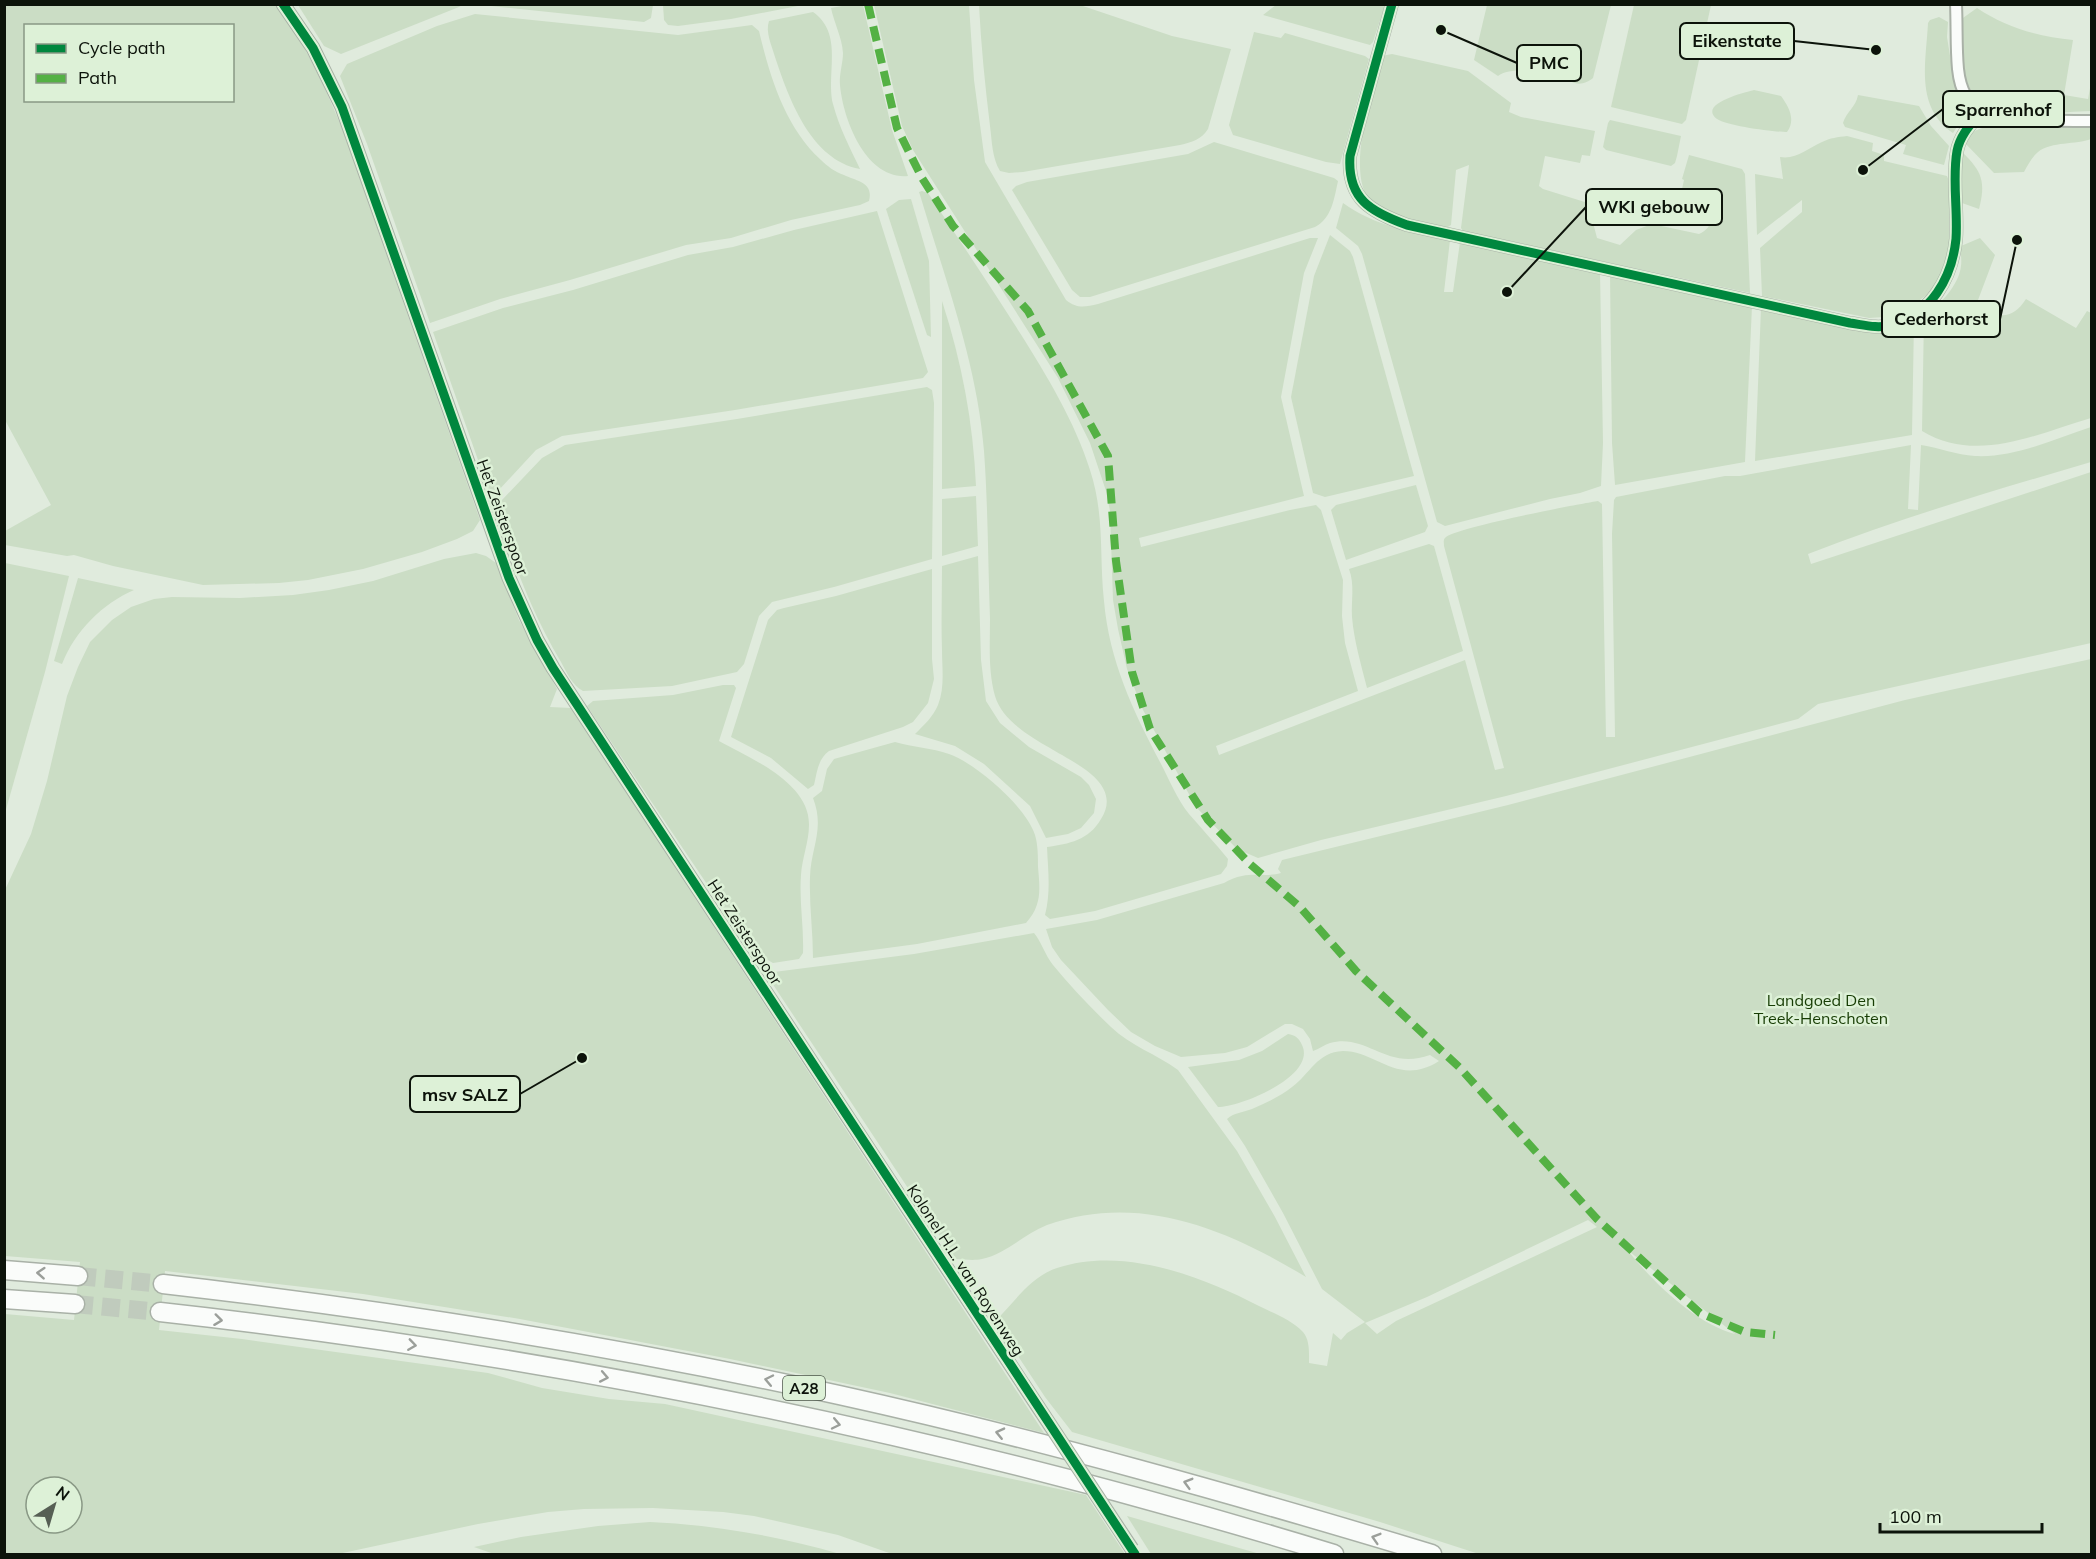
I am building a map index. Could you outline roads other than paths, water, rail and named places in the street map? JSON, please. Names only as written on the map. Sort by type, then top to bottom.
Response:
[{"type":"highway","points":[[4,1270],[78,1276]]},
{"type":"highway","name":"A28","points":[[163,1284],[286,1298],[496,1329],[840,1395],[1024,1438],[1432,1554]]},
{"type":"highway","points":[[4,1299],[75,1304]]},
{"type":"highway","name":"A28","points":[[160,1312],[451,1351],[713,1398],[1035,1471],[1149,1500],[1334,1554]]},
{"type":"street","name":"Het Zeisterspoor","points":[[284,4],[313,48],[342,107],[516,597],[529,624],[553,668],[772,1001]]},
{"type":"street","points":[[1392,4],[1350,156],[1349,172],[1354,189],[1364,203],[1382,216],[1407,225],[1850,323],[1875,327],[1891,325],[1908,318],[1921,311],[1934,298],[1944,282],[1951,264],[1956,239],[1957,152],[1967,128],[1981,112]]},
{"type":"street","points":[[1956,4],[1958,71],[1963,90],[1981,112],[1994,118],[2008,120],[2091,121]]},
{"type":"street","name":"Kolonel H.L. van Royenweg","points":[[772,1001],[1133,1552]]},
{"type":"tunnel","points":[[78,1276],[163,1284]]},
{"type":"tunnel","points":[[75,1304],[160,1312]]},
{"type":"place","name":"PMC","points":[[1441,30]]},
{"type":"place","name":"Eikenstate","points":[[1876,50]]},
{"type":"place","name":"Sparrenhof","points":[[1863,170]]},
{"type":"place","name":"Cederhorst","points":[[2017,240]]},
{"type":"place","name":"WKI gebouw","points":[[1507,292]]},
{"type":"place","name":"msv SALZ","points":[[582,1058]]},
{"type":"park label","name":"Landgoed Den Treek-Henschoten","points":[[1821,1009]]}]
